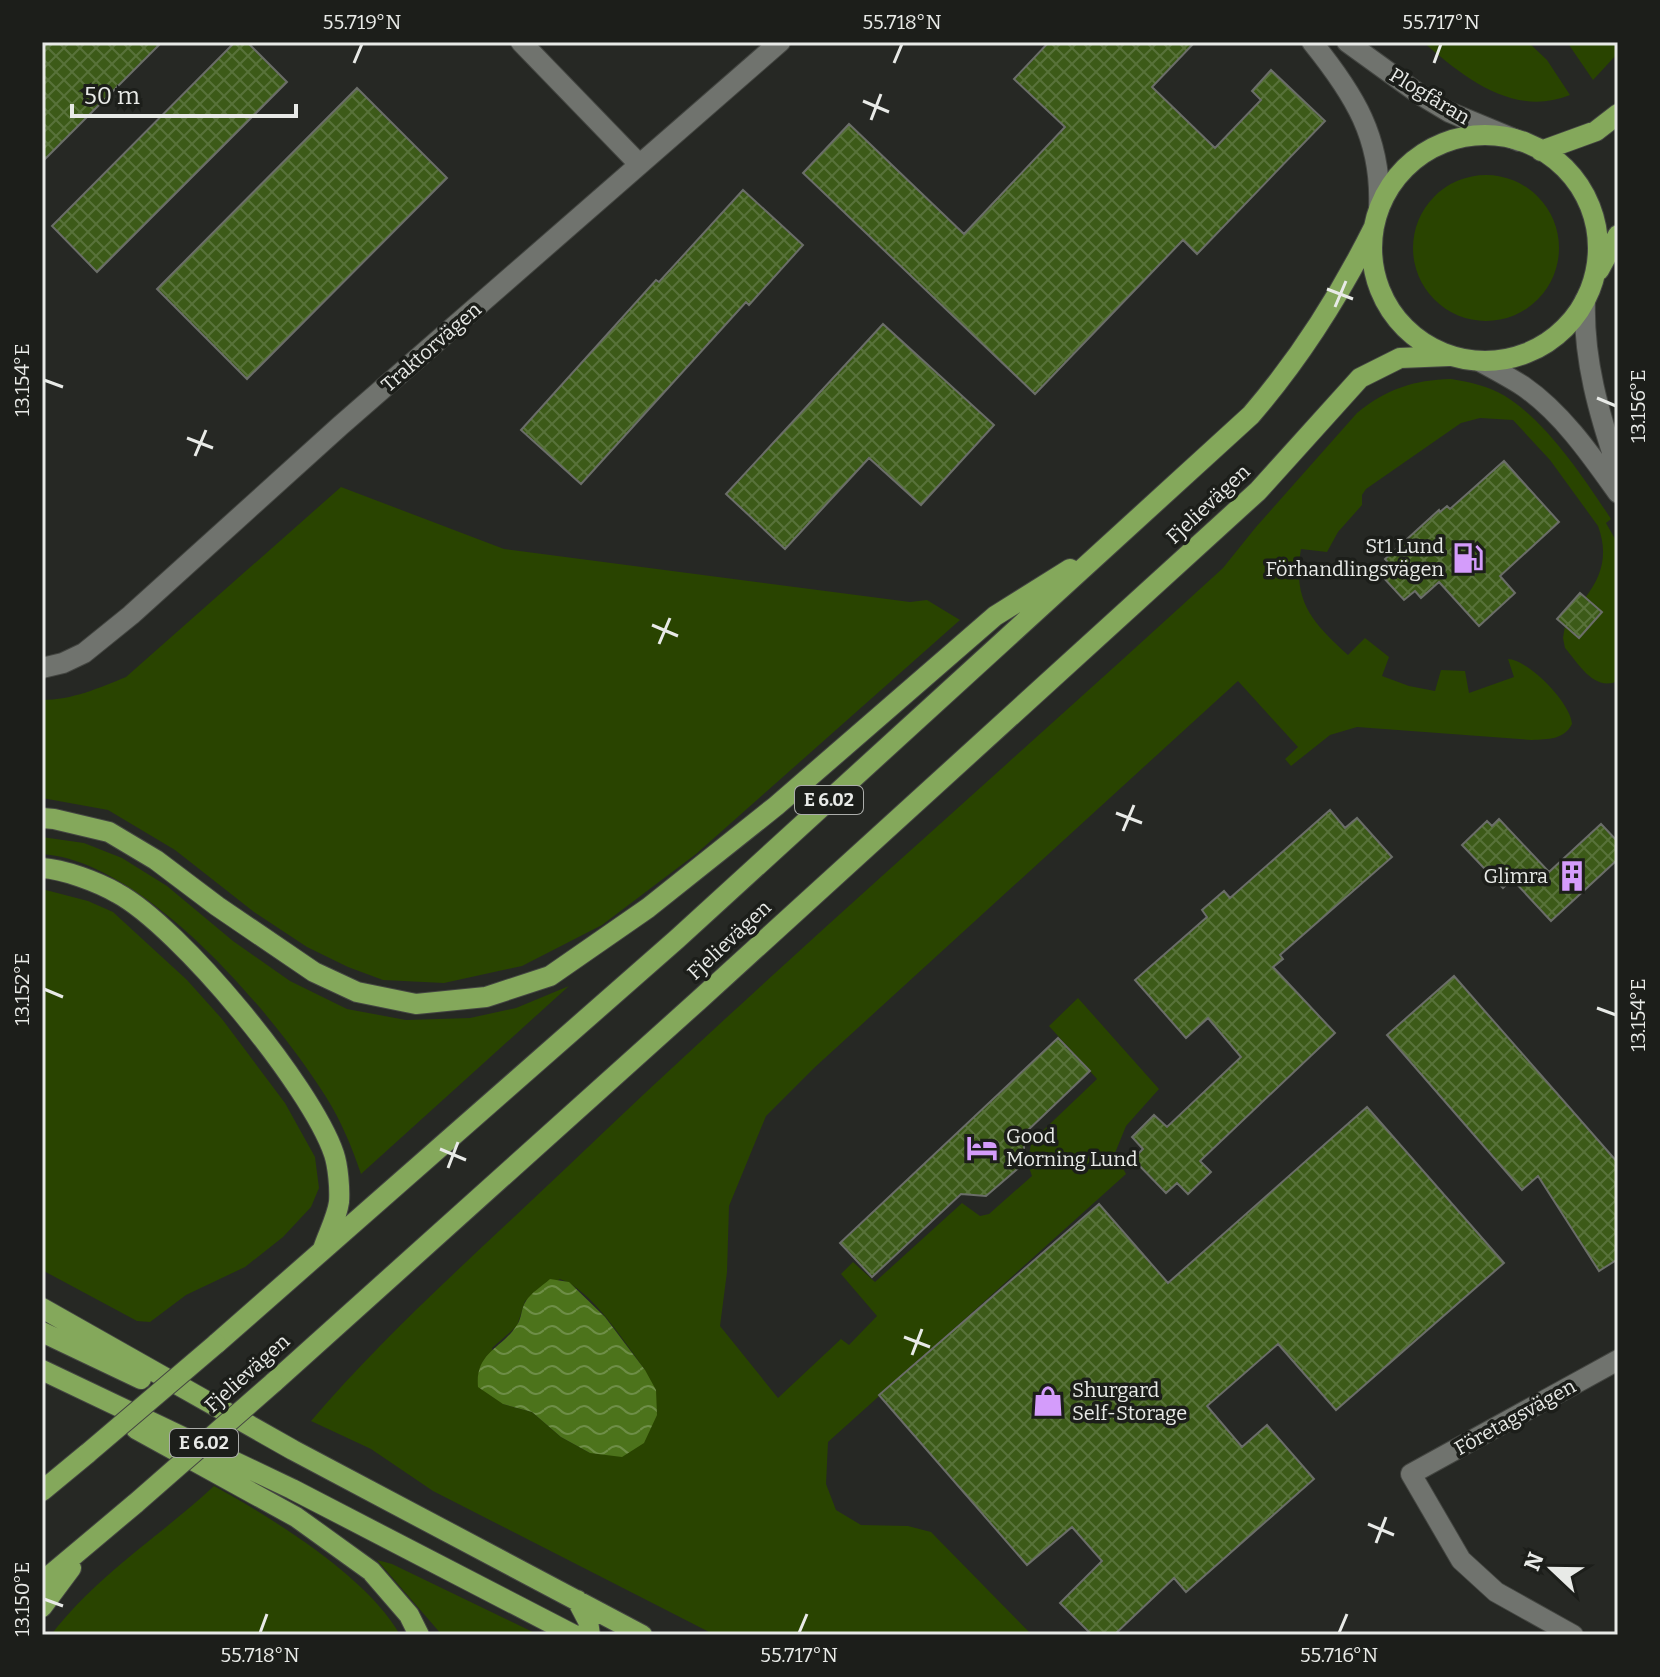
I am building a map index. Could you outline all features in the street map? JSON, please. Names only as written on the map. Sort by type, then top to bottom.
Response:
[{"type":"main road","points":[[1541,151],[1596,131],[1618,114]]},
{"type":"main road","name":"Fjelievägen","points":[[42,1491],[216,1344],[677,939],[1251,415],[1289,371],[1346,283],[1400,174],[1430,149],[1455,140],[1480,136],[1519,141],[1541,151],[1575,180],[1590,207],[1597,236],[1593,280]]},
{"type":"main road","name":"Fjelievägen","points":[[1377,217],[1373,264],[1384,300],[1398,321],[1416,338],[1449,356]]},
{"type":"main road","name":"Fjelievägen","points":[[42,1582],[273,1383],[1258,491],[1360,378],[1400,358],[1449,356],[1479,361],[1518,356],[1546,343],[1570,323],[1618,235]]},
{"type":"main road","points":[[42,818],[109,832],[156,860],[314,972],[357,992],[416,1004],[486,997],[550,976],[648,908],[776,806],[995,616],[1115,541]]},
{"type":"main road","points":[[42,868],[54,869],[118,893],[167,932],[223,991],[293,1079],[312,1109],[334,1155],[339,1203],[323,1250]]},
{"type":"main road","points":[[42,1308],[293,1450],[642,1635]]},
{"type":"main road","points":[[42,1332],[293,1450]]},
{"type":"main road","points":[[42,1370],[292,1489],[574,1635]]},
{"type":"main road","points":[[42,1379],[296,1517],[371,1571],[409,1615],[419,1635]]},
{"type":"main road","points":[[42,1607],[96,1535]]},
{"type":"main road","points":[[577,1600],[588,1621],[590,1635]]},
{"type":"street","points":[[521,42],[639,164]]},
{"type":"street","name":"Traktorvägen","points":[[42,668],[84,653],[131,615],[340,426],[780,42]]},
{"type":"street","points":[[1312,42],[1332,67],[1370,136],[1378,158],[1377,217]]},
{"type":"street","name":"Plogfåran","points":[[1347,42],[1449,112],[1519,141]]},
{"type":"street","points":[[1585,300],[1586,347],[1592,382],[1618,470]]},
{"type":"street","points":[[1479,361],[1524,387],[1544,403],[1593,457],[1618,493]]},
{"type":"street","name":"Företagsvägen","points":[[1573,1635],[1496,1592],[1461,1560],[1411,1474],[1618,1360]]},
{"type":"shaded area","points":[[1423,42],[1528,42],[1547,60],[1570,95],[1549,101],[1509,98],[1472,80]]},
{"type":"shaded area","points":[[1567,42],[1618,42],[1618,53],[1593,80]]},
{"type":"shaded area","points":[[1486,175],[1514,181],[1538,196],[1553,220],[1559,248],[1553,276],[1538,300],[1514,315],[1486,321],[1458,315],[1434,300],[1419,276],[1413,248],[1419,220],[1434,196],[1458,181]]},
{"type":"shaded area","points":[[1451,379],[1485,387],[1521,407],[1564,452],[1611,519],[1606,523],[1618,544],[1618,681],[1602,683],[1594,680],[1565,648],[1563,638],[1565,626],[1579,638],[1601,612],[1585,598],[1602,564],[1603,545],[1598,526],[1550,460],[1513,420],[1480,418],[1461,423],[1366,489],[1362,495],[1362,505],[1338,532],[1327,552],[1301,549],[1299,583],[1302,597],[1315,621],[1348,655],[1365,638],[1389,657],[1382,676],[1409,686],[1435,691],[1441,670],[1465,671],[1469,693],[1514,677],[1508,659],[1517,661],[1537,674],[1557,694],[1570,715],[1572,724],[1569,729],[1555,738],[1532,740],[1357,727],[1330,735],[1291,766],[1285,759],[1298,747],[1238,681],[814,1068],[766,1116],[729,1206],[727,1272],[720,1326],[778,1398],[841,1339],[849,1345],[877,1316],[841,1274],[853,1262],[875,1282],[962,1203],[980,1216],[989,1214],[1032,1176],[1027,1161],[1032,1141],[1097,1079],[1049,1026],[1078,998],[1159,1089],[1126,1126],[1115,1153],[1126,1174],[828,1442],[826,1484],[836,1510],[861,1525],[908,1526],[931,1532],[1032,1635],[715,1635],[433,1491],[371,1449],[311,1421],[403,1323],[646,1093],[1223,568],[1357,413],[1390,392]],"holes":[[[560,1279],[596,1305],[645,1370],[590,1453],[561,1437],[532,1412],[503,1404],[492,1348],[517,1326],[525,1301]]]},
{"type":"shaded area","points":[[341,487],[504,549],[910,602],[927,600],[960,620],[696,854],[602,925],[522,966],[444,983],[383,980],[307,947],[254,912],[175,850],[108,810],[42,798],[42,700],[75,696],[126,677]]},
{"type":"shaded area","points":[[42,837],[84,843],[122,858],[167,886],[233,941],[290,981],[347,1009],[406,1020],[470,1018],[516,1008],[569,986],[361,1174],[346,1134],[326,1097],[274,1025],[240,985],[163,912],[123,883],[82,863],[42,854]]},
{"type":"shaded area","points":[[42,889],[88,901],[113,912],[187,980],[222,1019],[285,1103],[315,1157],[319,1188],[311,1207],[283,1237],[245,1267],[186,1295],[150,1322],[137,1321],[42,1270]]},
{"type":"shaded area","points":[[214,1486],[290,1532],[342,1571],[366,1592],[400,1635],[51,1635],[108,1575]]},
{"type":"shaded area","points":[[377,1560],[392,1564],[539,1635],[442,1635]]},
{"type":"water","points":[[550,1279],[569,1282],[605,1317],[645,1370],[656,1390],[657,1415],[644,1443],[622,1457],[590,1453],[561,1437],[532,1412],[503,1404],[478,1387],[478,1375],[485,1358],[517,1325],[528,1298]]},
{"type":"building","points":[[42,42],[162,42],[42,162]]},
{"type":"building","points":[[235,42],[247,42],[287,82],[97,272],[52,226]]},
{"type":"building","points":[[1049,42],[1195,42],[1152,87],[1215,148],[1261,100],[1252,91],[1271,70],[1325,121],[1197,254],[1183,240],[1035,394],[803,173],[849,124],[964,234],[1065,127],[1014,79]]},
{"type":"building","points":[[357,88],[447,178],[247,379],[157,289]]},
{"type":"building","points":[[743,190],[803,245],[749,305],[746,302],[581,484],[521,430],[656,280],[659,282]]},
{"type":"building","points":[[883,324],[994,425],[921,505],[869,458],[785,549],[726,494]]},
{"type":"building","points":[[1504,461],[1559,522],[1500,576],[1515,593],[1479,626],[1439,582],[1421,598],[1415,591],[1404,600],[1382,576],[1392,567],[1385,559],[1439,510],[1447,506],[1450,509]]},
{"type":"building","points":[[1580,593],[1602,612],[1579,638],[1557,619]]},
{"type":"building","points":[[1330,810],[1345,828],[1357,818],[1392,857],[1280,955],[1283,959],[1273,967],[1335,1033],[1200,1161],[1211,1172],[1188,1194],[1177,1183],[1166,1193],[1133,1159],[1143,1149],[1132,1137],[1154,1115],[1167,1127],[1241,1057],[1208,1018],[1186,1038],[1135,980],[1207,917],[1202,910],[1224,891],[1230,898]]},
{"type":"building","points":[[1499,819],[1549,872],[1601,824],[1618,842],[1618,859],[1551,921],[1512,879],[1503,888],[1462,845],[1487,821],[1492,826]]},
{"type":"building","points":[[1454,976],[1618,1163],[1618,1259],[1599,1271],[1538,1176],[1522,1190],[1387,1035]]},
{"type":"building","name":"Good Morning Lund","points":[[1058,1038],[1090,1071],[1025,1133],[1023,1164],[986,1196],[961,1194],[872,1277],[840,1243]]},
{"type":"building","name":"Shurgard Self-Storage","points":[[1367,1107],[1504,1263],[1336,1410],[1278,1344],[1207,1406],[1242,1447],[1267,1425],[1314,1479],[1186,1592],[1174,1578],[1114,1635],[1092,1635],[1060,1603],[1102,1561],[1072,1527],[1027,1565],[879,1395],[1099,1204],[1168,1283]]},
{"type":"place","name":"St1 Lund Förhandlingsvägen","points":[[1468,558]]},
{"type":"place","name":"Glimra","points":[[1572,876]]},
{"type":"place","name":"Good Morning Lund","points":[[982,1148]]},
{"type":"place","name":"Shurgard Self-Storage","points":[[1048,1401]]}]
